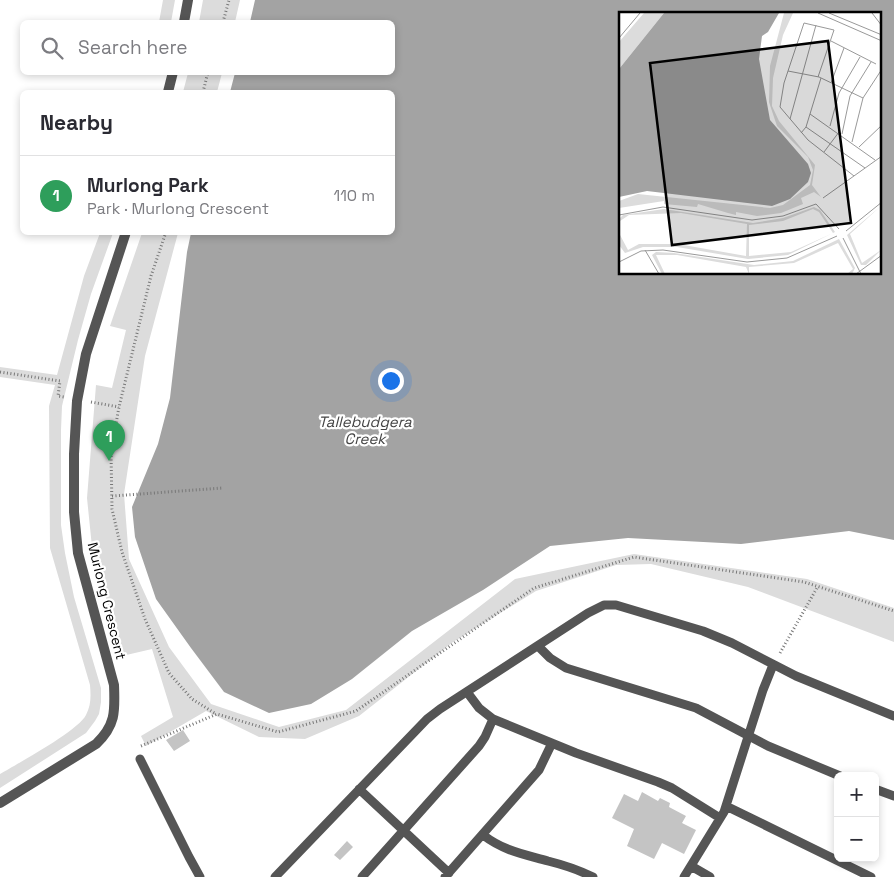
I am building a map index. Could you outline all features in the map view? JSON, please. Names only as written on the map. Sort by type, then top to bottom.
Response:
[{"type":"street","points":[[184,20],[188,0]]},
{"type":"street","points":[[168,90],[172,75]]},
{"type":"street","name":"Murlong Crescent","points":[[0,804],[96,744],[107,733],[113,720],[115,704],[114,685],[78,553],[74,512],[74,454],[77,401],[86,354],[125,235]]},
{"type":"lane","points":[[276,877],[359,788],[428,719],[604,605],[616,605],[719,637],[773,665],[839,695],[894,716]]},
{"type":"lane","points":[[538,646],[550,658],[566,668],[696,708],[749,737],[834,773]]},
{"type":"lane","points":[[684,877],[726,806],[763,690],[773,665]]},
{"type":"lane","points":[[467,692],[479,708],[493,719],[672,788],[720,818]]},
{"type":"lane","points":[[362,877],[479,746],[486,737],[493,719]]},
{"type":"lane","points":[[359,788],[405,831],[447,875],[539,770],[552,743]]},
{"type":"lane","points":[[140,759],[188,857],[200,877]]},
{"type":"lane","points":[[879,790],[894,796]]},
{"type":"lane","points":[[726,806],[871,877]]},
{"type":"lane","points":[[483,834],[507,850],[550,861],[593,877]]},
{"type":"lane","points":[[691,866],[710,877]]},
{"type":"path","points":[[224,20],[229,0]]},
{"type":"path","points":[[204,90],[207,75]]},
{"type":"path","points":[[165,235],[151,276],[119,407],[111,452],[112,509],[122,552],[145,620],[169,673],[192,699],[217,714],[278,732],[356,711],[534,588],[634,556],[804,582],[894,611]]},
{"type":"path","points":[[0,372],[60,381],[58,396],[64,397]]},
{"type":"path","points":[[91,402],[119,407]]},
{"type":"path","points":[[112,496],[222,488]]},
{"type":"path","points":[[773,665],[818,586]]},
{"type":"path","points":[[134,749],[217,714]]},
{"type":"shaded area","points":[[163,0],[175,0],[171,20],[159,20]]},
{"type":"shaded area","points":[[203,0],[240,0],[235,20],[199,20]]},
{"type":"shaded area","points":[[187,75],[221,75],[218,90],[184,90]]},
{"type":"shaded area","points":[[99,235],[112,235],[91,294],[78,340],[62,406],[61,430],[61,525],[65,553],[74,597],[101,688],[101,702],[99,714],[86,733],[0,788],[0,774],[72,730],[81,722],[89,708],[90,685],[50,548],[49,406],[55,385],[0,377],[0,367],[57,375],[84,276]]},
{"type":"shaded area","points":[[141,235],[177,235],[145,356],[124,494],[129,559],[169,647],[211,704],[279,727],[346,710],[515,579],[634,554],[807,579],[894,608],[894,642],[748,587],[651,564],[616,565],[536,591],[453,642],[359,716],[305,739],[259,737],[206,711],[146,746],[141,736],[173,717],[152,649],[122,656],[92,547],[87,498],[96,385],[112,388],[126,330],[110,326]]},
{"type":"water","name":"Tallebudgera Creek","points":[[255,0],[894,0],[894,540],[849,531],[741,544],[628,538],[550,546],[483,590],[412,631],[352,679],[311,704],[269,713],[224,692],[156,599],[135,537],[132,507],[158,444],[170,398],[191,235],[395,235],[395,90],[231,90],[234,75],[395,75],[395,20],[250,20]]},
{"type":"building","points":[[183,730],[190,741],[174,751],[166,740]]},
{"type":"building","points":[[642,792],[658,801],[660,798],[670,803],[669,807],[686,816],[682,823],[696,830],[684,854],[662,843],[654,859],[627,846],[634,829],[612,818],[624,794],[638,801]]},
{"type":"building","points":[[347,841],[353,847],[340,860],[334,855]]},
{"type":"place","name":"Murlong Park","points":[[109,461]]}]
